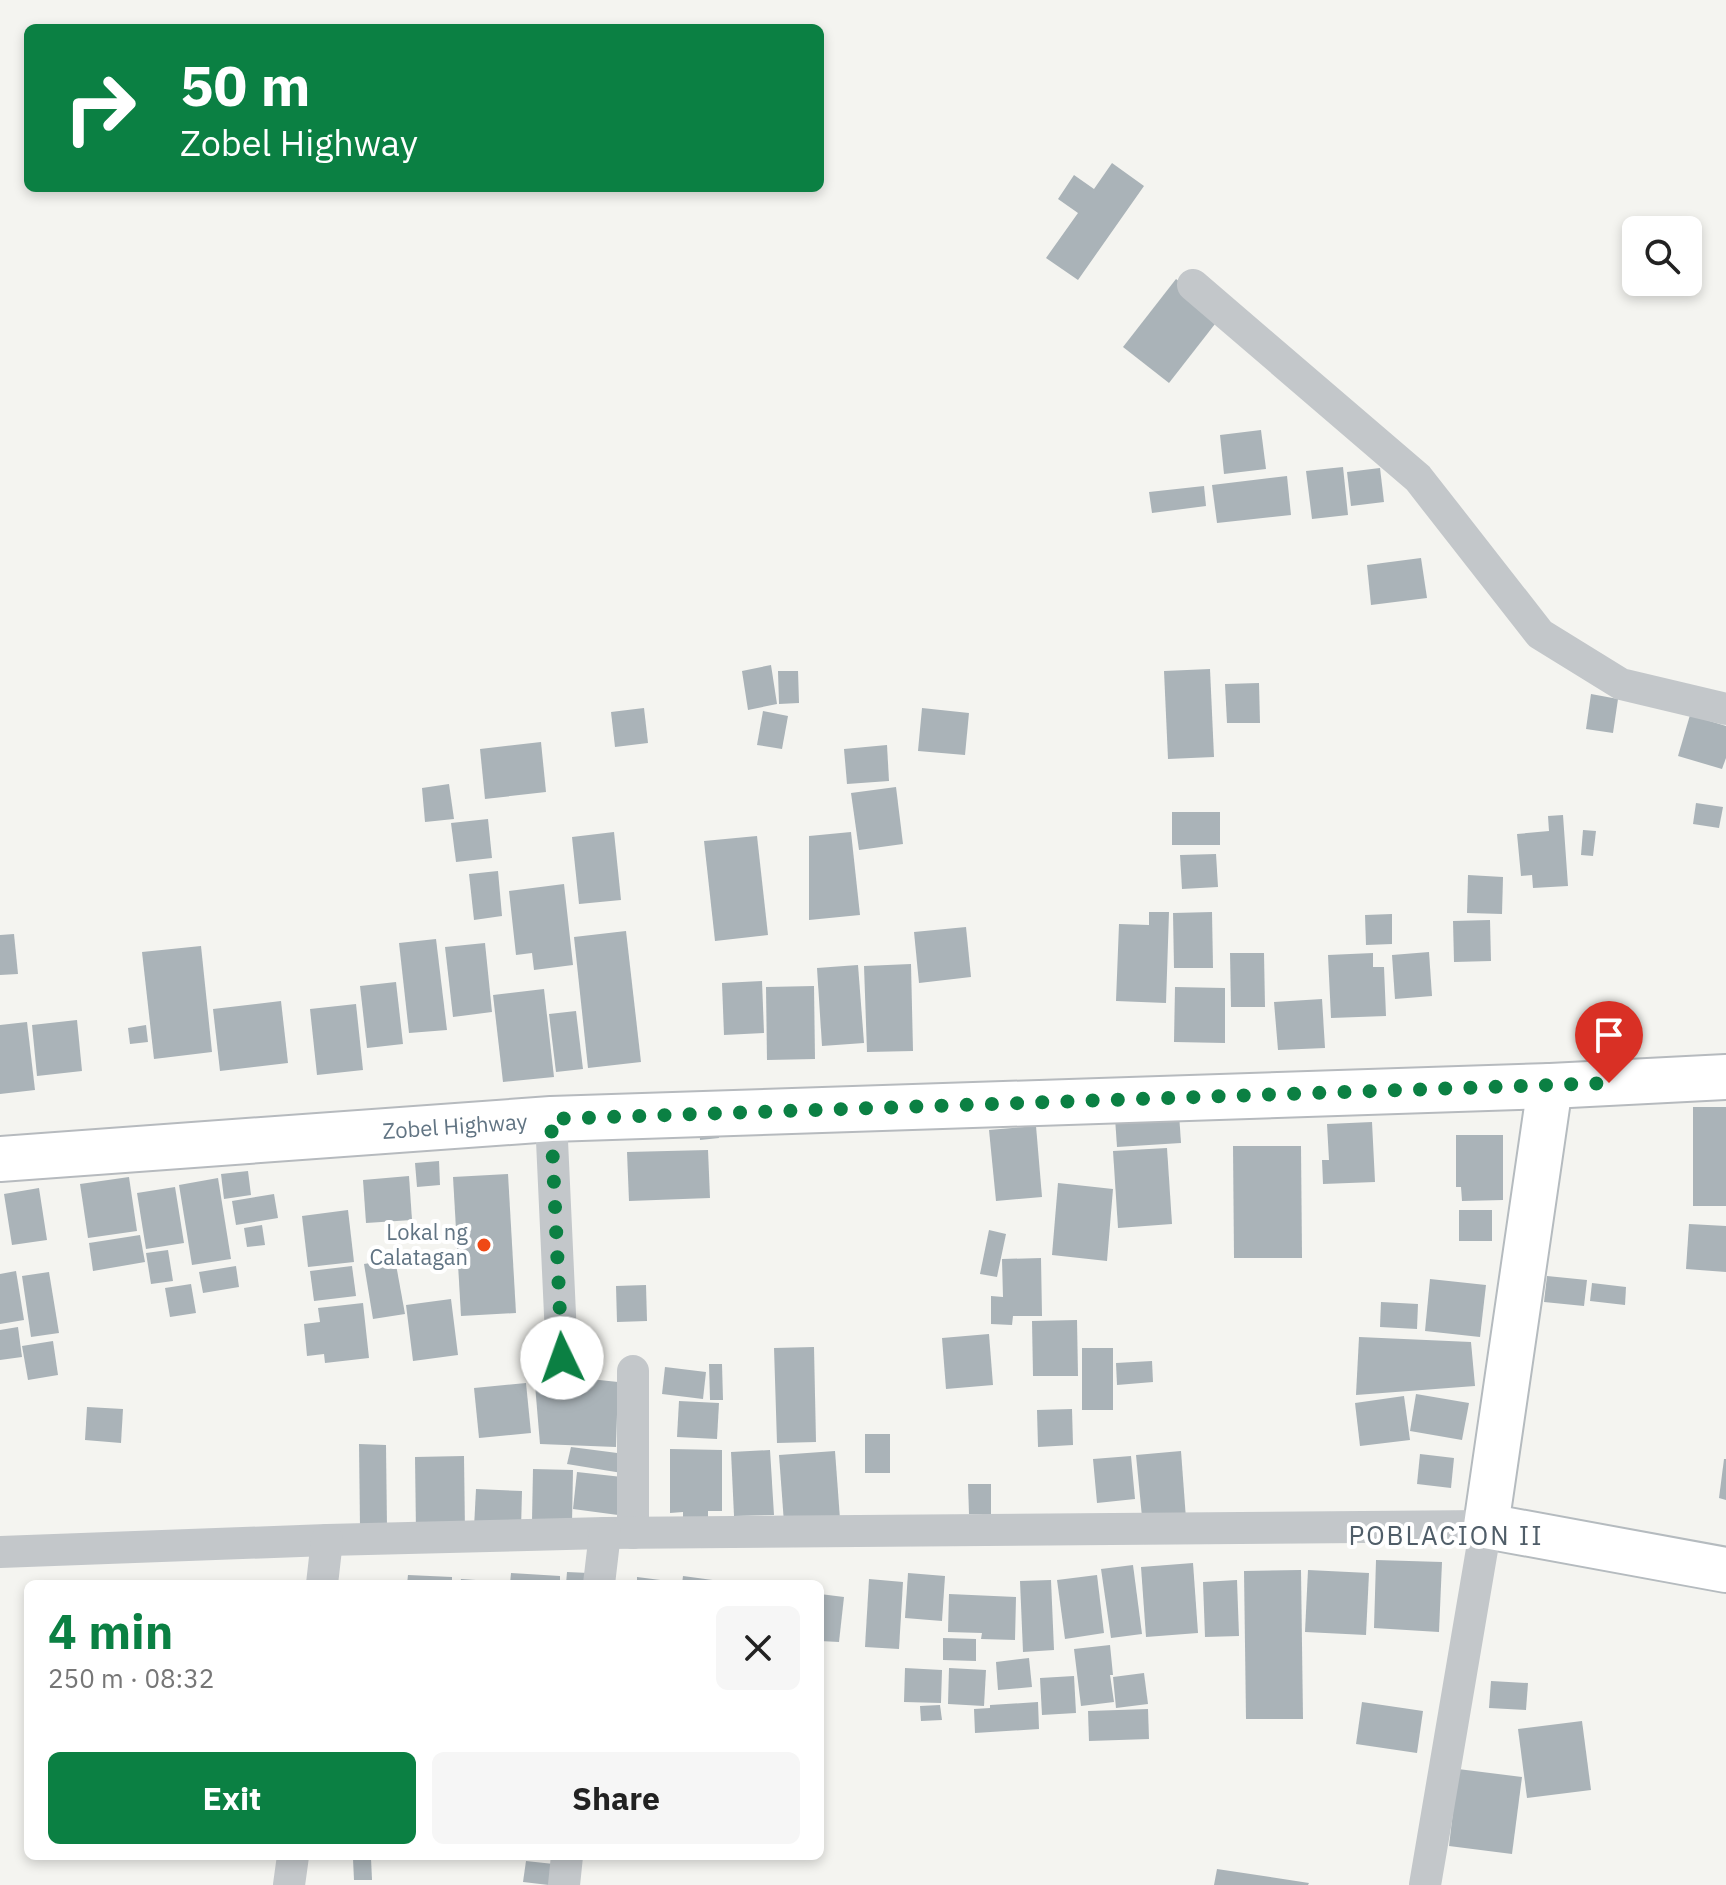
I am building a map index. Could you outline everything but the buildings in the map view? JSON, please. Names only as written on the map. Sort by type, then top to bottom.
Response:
[{"type":"main road","name":"Zobel Highway","points":[[0,1159],[551,1119],[1550,1086],[1726,1077]]},
{"type":"main road","points":[[1550,1086],[1486,1526],[1726,1570]]},
{"type":"street","points":[[1193,285],[1418,478],[1540,634],[1621,684],[1726,709]]},
{"type":"street","points":[[551,1119],[562,1358]]},
{"type":"street","points":[[601,1580],[619,1533],[633,1371]]},
{"type":"street","points":[[0,1552],[619,1533],[1486,1526],[1425,1885]]},
{"type":"street","points":[[322,1580],[327,1540]]},
{"type":"street","points":[[289,1885],[292,1860]]},
{"type":"street","points":[[564,1885],[567,1860]]},
{"type":"place","name":"Lokal ng Calatagan","points":[[484,1245]]},
{"type":"district","name":"POBLACION II","points":[[1446,1536]]},
{"type":"route","points":[[562,1358],[551,1119],[1609,1083]]}]
